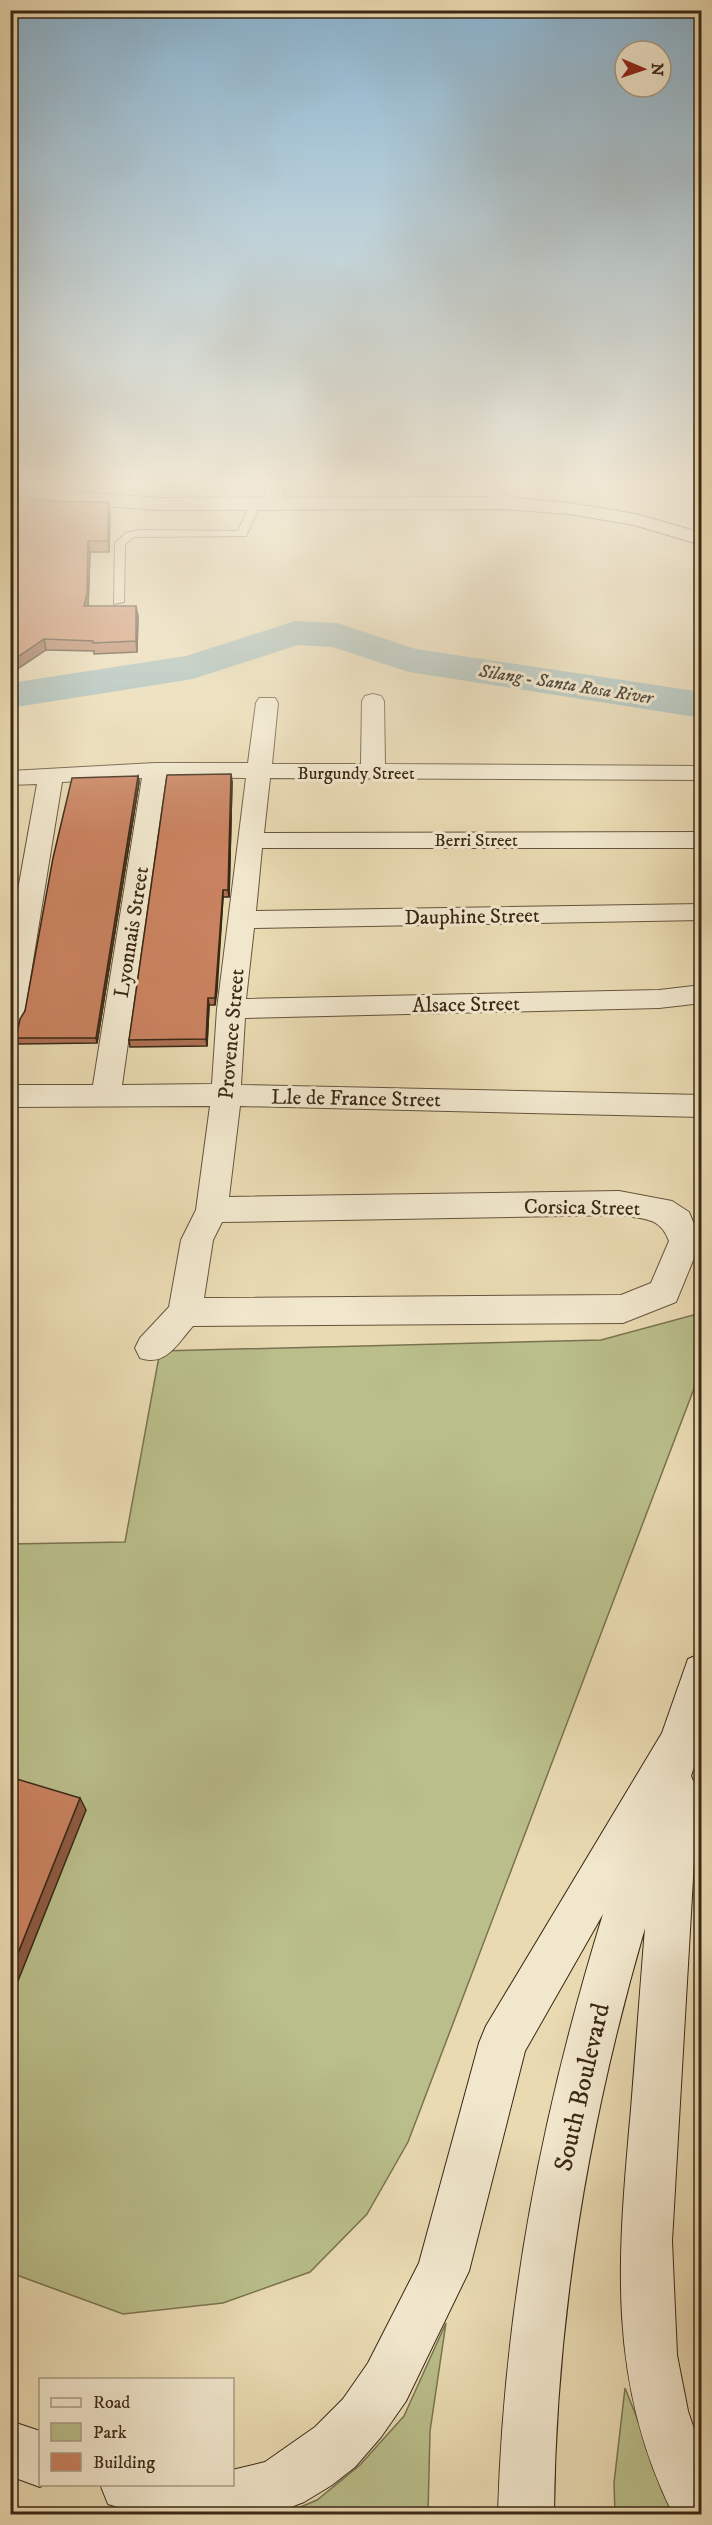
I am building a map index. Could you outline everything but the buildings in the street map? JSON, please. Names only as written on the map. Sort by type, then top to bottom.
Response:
[{"type":"street","points":[[373,772],[374,701]]},
{"type":"street","name":"Provence Street","points":[[185,1312],[197,1240],[212,1210],[226,1095],[231,1009],[243,920],[250,841],[261,772],[267,703]]},
{"type":"street","name":"Burgundy Street","points":[[10,778],[155,770],[702,773]]},
{"type":"street","name":"Lyonnais Street","points":[[106,1095],[155,770]]},
{"type":"street","points":[[10,1016],[51,774]]},
{"type":"street","name":"Berri Street","points":[[250,841],[702,840]]},
{"type":"street","name":"Dauphine Street","points":[[243,920],[702,912]]},
{"type":"street","name":"Alsace Street","points":[[231,1009],[659,999],[702,994]]},
{"type":"street","name":"Lle de France Street","points":[[10,1096],[226,1095],[702,1106]]},
{"type":"street","name":"Corsica Street","points":[[185,1312],[623,1309],[664,1292],[685,1241],[678,1221],[661,1210],[619,1203],[212,1210]]},
{"type":"street","points":[[152,1348],[185,1312]]},
{"type":"street","name":"South Boulevard","points":[[526,2514],[539,2318],[563,2156],[586,2054],[615,1951],[702,1673]]},
{"type":"street","points":[[137,2486],[194,2498],[221,2500],[252,2495],[284,2482],[312,2465],[335,2447],[362,2418],[387,2382],[443,2271],[503,2043],[670,1755],[680,1745]]},
{"type":"street","points":[[680,1745],[652,2158],[647,2294],[650,2349],[659,2406],[678,2463],[702,2513]]},
{"type":"street","points":[[10,2448],[39,2459]]},
{"type":"lane","points":[[118,598],[118,602]]},
{"type":"green space","points":[[701,1313],[701,1370],[408,2142],[367,2214],[310,2272],[223,2303],[123,2314],[11,2273],[10,1544],[125,1542],[160,1351],[601,1340]]},
{"type":"green space","points":[[446,2323],[430,2431],[428,2514],[284,2514],[317,2500],[360,2465],[404,2416]]},
{"type":"green space","points":[[625,2388],[676,2514],[615,2514],[614,2483]]},
{"type":"waterway","name":"Silang - Santa Rosa River","points":[[10,696],[193,667],[295,633],[337,635],[409,660],[702,705]]}]
